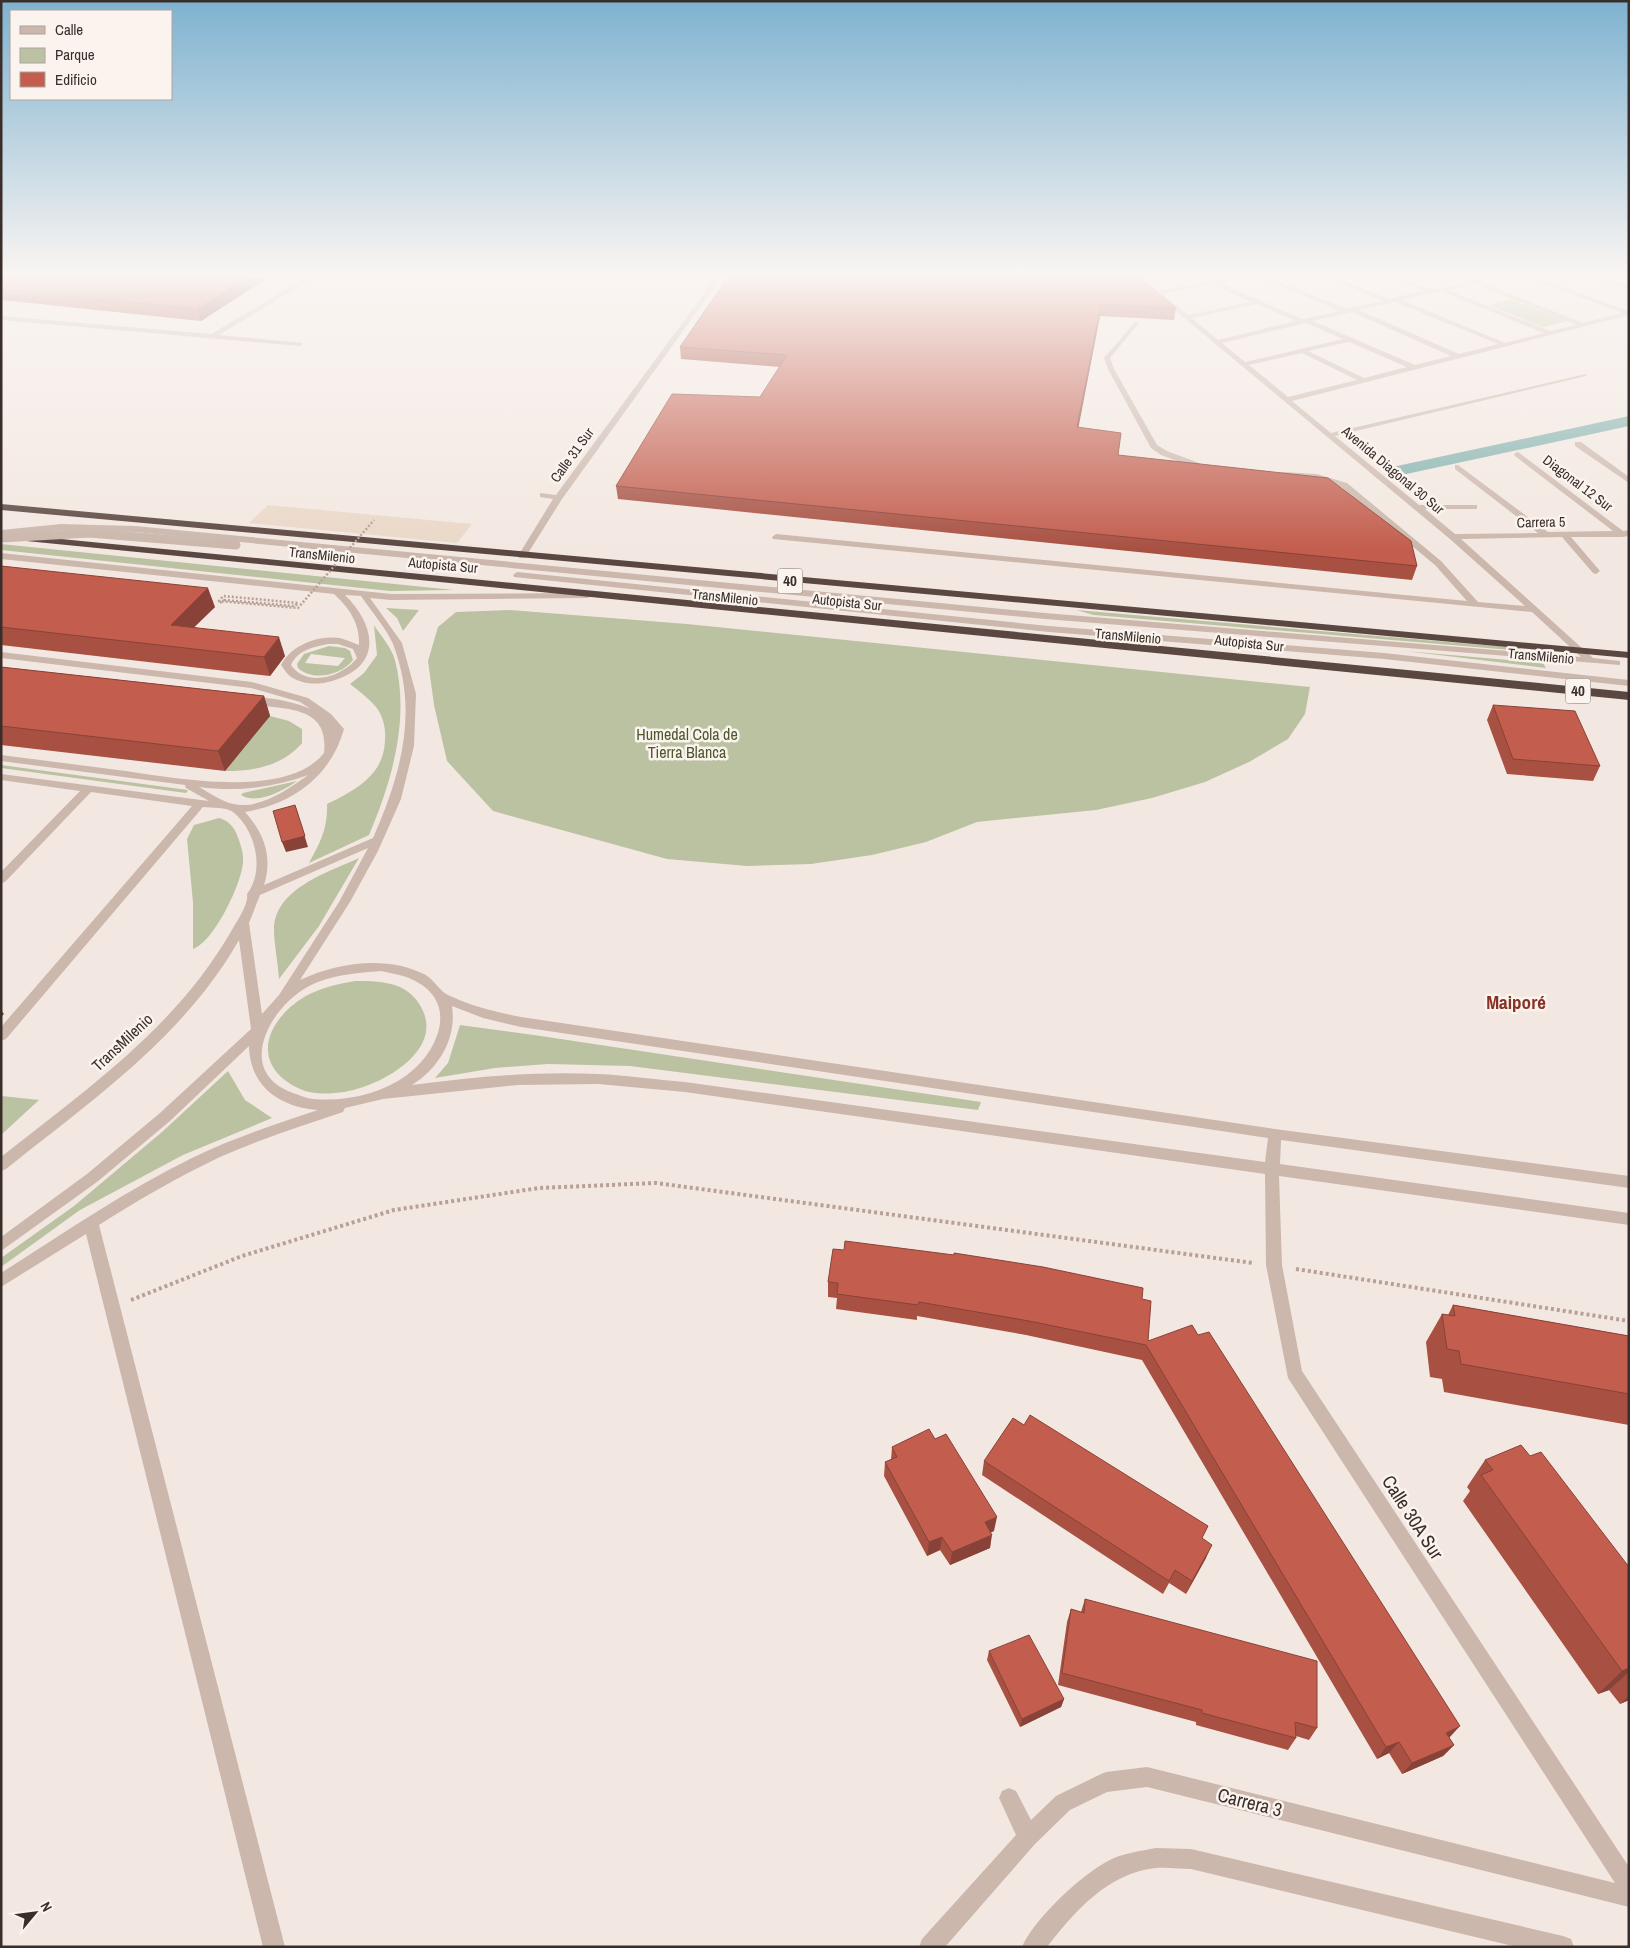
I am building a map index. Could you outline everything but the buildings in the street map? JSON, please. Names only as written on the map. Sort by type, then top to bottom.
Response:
[{"type":"highway","name":"Autopista Sur","points":[[1,507],[522,556],[1629,655]]},
{"type":"highway","name":"Autopista Sur","points":[[1,536],[278,566],[602,594],[1627,691]]},
{"type":"street","name":"Calle 31 Sur","points":[[522,556],[558,498],[653,368]]},
{"type":"street","points":[[1111,368],[1154,446],[1164,453],[1204,469],[1214,469]]},
{"type":"street","name":"Avenida Diagonal 30 Sur","points":[[1249,368],[1453,537],[1627,691]]},
{"type":"street","points":[[1337,368],[1364,381]]},
{"type":"street","points":[[1287,400],[1414,368]]},
{"type":"street","points":[[1330,435],[1351,432],[1584,375]]},
{"type":"street","points":[[1578,444],[1629,481]]},
{"type":"street","name":"Diagonal 12 Sur","points":[[1518,454],[1626,534]]},
{"type":"street","points":[[1458,467],[1546,535]]},
{"type":"street","points":[[1270,473],[1317,476],[1344,485],[1438,563],[1475,604]]},
{"type":"street","points":[[543,495],[558,498]]},
{"type":"street","points":[[1416,507],[1474,507]]},
{"type":"street","name":"TransMilenio","points":[[1,536],[99,532],[1045,616],[1617,663]]},
{"type":"street","name":"Carrera 5","points":[[1453,537],[1626,534]]},
{"type":"street","points":[[1565,535],[1596,571]]},
{"type":"street","points":[[776,537],[1536,610]]},
{"type":"street","name":"TransMilenio","points":[[237,543],[1049,629],[1384,656],[1609,681]]},
{"type":"street","points":[[1,556],[364,595],[431,598],[602,594]]},
{"type":"street","points":[[337,592],[356,610],[364,629],[365,646],[362,658],[359,664],[348,672],[322,680],[311,680],[294,676],[286,665],[288,659],[295,652],[310,645],[328,641],[339,641],[357,647],[362,658]]},
{"type":"street","points":[[1,1245],[92,1178],[150,1129],[258,1030],[328,929],[377,840],[399,792],[408,765],[413,709],[408,668],[391,628],[364,595]]},
{"type":"street","points":[[1,655],[252,685],[280,691],[314,706],[339,729],[338,738],[328,757],[306,783],[287,794],[265,803],[235,808],[1,777]]},
{"type":"street","name":"Avenida Diagonal 30 Sur","points":[[1593,661],[1609,681],[1627,691]]},
{"type":"street","points":[[241,700],[280,704],[302,709],[317,716],[328,732],[328,757]]},
{"type":"street","name":"TransMilenio","points":[[1,758],[238,787],[264,785],[290,778],[312,769],[328,757]]},
{"type":"street","name":"TransMilenio","points":[[1,1165],[142,1051],[209,975],[243,923],[261,874],[261,854],[257,836],[250,821],[235,808],[179,781]]},
{"type":"street","points":[[1,879],[89,788]]},
{"type":"street","points":[[1,1036],[201,802]]},
{"type":"street","points":[[253,894],[377,840]]},
{"type":"street","name":"TransMilenio","points":[[243,923],[258,1030]]},
{"type":"street","points":[[279,1002],[301,986],[326,975],[354,968],[380,967],[405,972],[426,981],[442,998],[448,1017],[445,1038],[432,1060],[412,1078],[385,1094]]},
{"type":"street","points":[[442,998],[521,1022],[1275,1134],[1629,1182]]},
{"type":"street","points":[[258,1030],[254,1052],[259,1072],[273,1089],[295,1100],[305,1102],[324,1105],[355,1102]]},
{"type":"street","points":[[1,1281],[150,1186],[200,1160],[252,1138],[355,1102],[385,1094],[481,1082],[597,1079],[704,1090],[1629,1219]]},
{"type":"street","name":"Calle 30A Sur","points":[[1275,1134],[1272,1169],[1274,1265],[1294,1373],[1629,1886]]},
{"type":"street","points":[[92,1223],[274,1947]]},
{"type":"street","name":"Carrera 3","points":[[930,1947],[1028,1837],[1063,1803],[1106,1782],[1147,1777],[1629,1897]]},
{"type":"street","points":[[1009,1798],[1028,1837]]},
{"type":"street","points":[[1033,1947],[1062,1911],[1116,1868],[1156,1858],[1191,1859],[1562,1947]]},
{"type":"path","points":[[220,603],[224,600],[295,606],[298,603],[223,596],[219,601],[298,608],[374,520]]},
{"type":"path","points":[[113,1307],[242,1256],[394,1210],[539,1188],[656,1184],[1274,1265],[1629,1321]]},
{"type":"green space","points":[[1,544],[454,590],[390,591],[1,550]]},
{"type":"green space","points":[[386,608],[419,610],[403,631],[397,618]]},
{"type":"green space","name":"Humedal Cola de Tierra Blanca","points":[[510,610],[687,624],[1310,687],[1305,714],[1288,739],[1249,762],[1205,782],[1152,798],[1096,810],[977,822],[926,842],[872,855],[811,864],[747,866],[667,859],[493,811],[447,761],[434,705],[428,661],[438,627],[456,612]]},
{"type":"green space","points":[[1076,610],[1519,648],[1523,651],[1094,615]]},
{"type":"green space","points":[[374,625],[389,646],[395,660],[401,705],[396,749],[385,793],[369,835],[309,863],[322,835],[326,821],[327,804],[358,787],[374,772],[380,763],[385,740],[384,722],[376,707],[350,684],[364,673],[377,655]]},
{"type":"green space","points":[[329,646],[345,648],[350,651],[353,660],[342,670],[319,676],[311,675],[298,668],[297,664],[304,654]],"holes":[[[311,654],[345,658],[338,666],[305,663]]]},
{"type":"green space","points":[[1405,651],[1543,663],[1546,668]]},
{"type":"green space","points":[[270,716],[289,721],[302,729],[302,743],[286,757],[267,766],[247,770],[225,771]]},
{"type":"green space","points":[[1,765],[188,790],[186,793],[1,768]]},
{"type":"green space","points":[[297,781],[285,789],[262,798],[247,798],[241,795],[243,793]]},
{"type":"green space","points":[[219,818],[225,820],[234,829],[242,848],[243,862],[238,883],[218,924],[201,944],[193,949],[193,903],[187,839],[194,825]]},
{"type":"green space","points":[[359,858],[319,926],[279,979],[274,929],[277,915],[283,903],[293,892],[306,883]]},
{"type":"green space","points":[[355,981],[394,985],[407,991],[415,998],[421,1007],[426,1023],[424,1038],[417,1052],[390,1075],[358,1089],[327,1094],[300,1089],[284,1079],[274,1068],[269,1056],[268,1044],[272,1031],[279,1019],[290,1007],[304,997],[329,987]]},
{"type":"green space","points":[[460,1025],[981,1102],[978,1110],[630,1066],[548,1064],[495,1068],[435,1078],[448,1063]]},
{"type":"green space","points":[[228,1071],[245,1100],[272,1118],[183,1155],[80,1210],[1,1267],[1,1258],[74,1206],[162,1132]]},
{"type":"green space","points":[[2,1096],[39,1100],[1,1135],[1,1098]]},
{"type":"shaded area","points":[[268,505],[472,524],[457,543],[249,523]]},
{"type":"waterway","points":[[1397,471],[1629,421]]},
{"type":"district","name":"Maiporé","points":[[1516,1002]]}]
